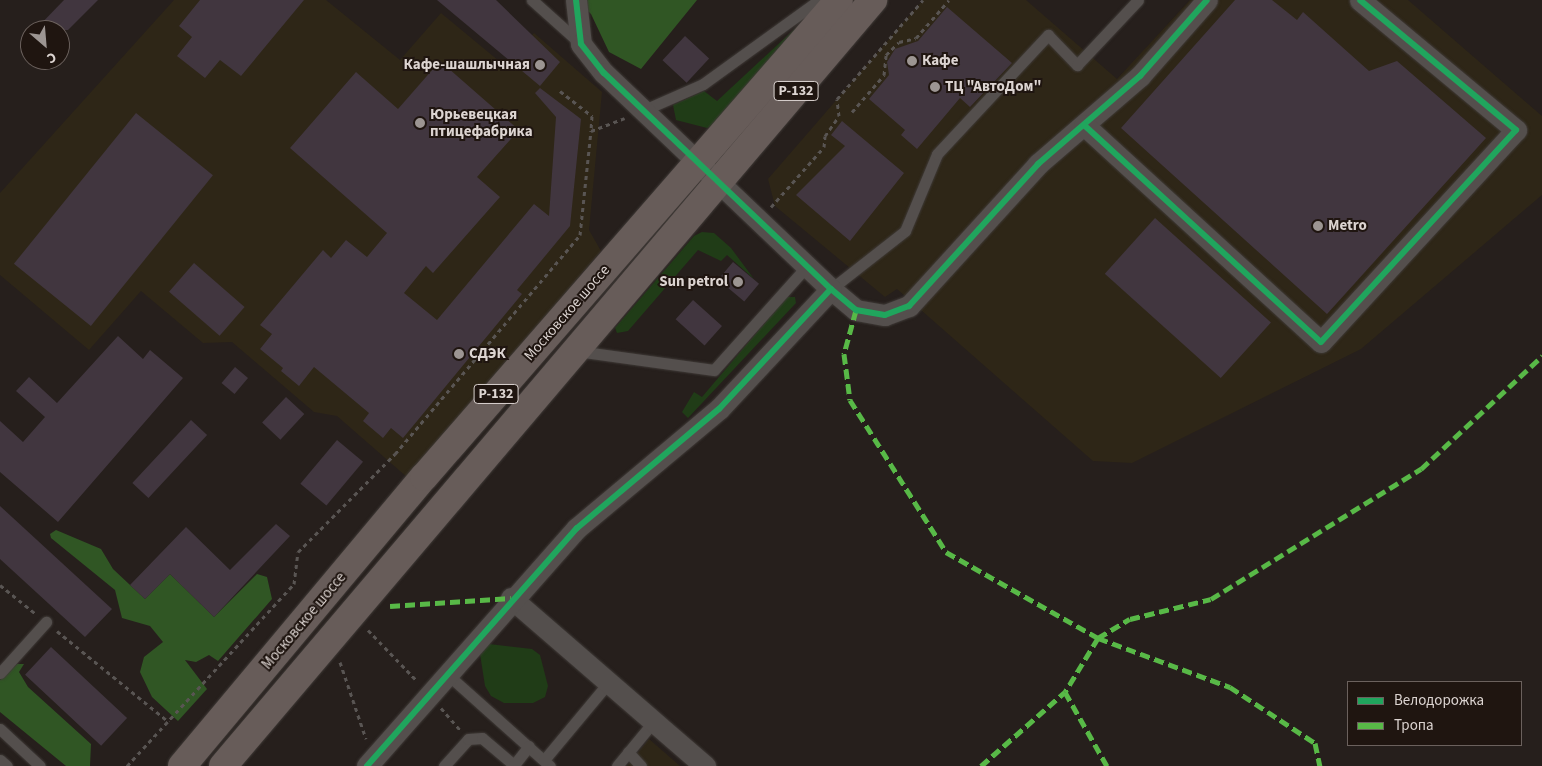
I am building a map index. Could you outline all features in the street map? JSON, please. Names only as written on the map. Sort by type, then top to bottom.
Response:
[{"type":"highway","name":"Московское шоссе","points":[[182,766],[424,477],[839,0]]},
{"type":"highway","name":"Московское шоссе","points":[[224,766],[573,351],[873,0]]},
{"type":"street","points":[[576,0],[581,44],[644,110],[831,289],[856,310],[885,314],[909,306],[1038,164],[1140,76],[1207,0]]},
{"type":"street","points":[[1084,125],[1320,342],[1516,130],[1360,0]]},
{"type":"street","points":[[370,763],[511,598],[597,510],[719,410],[831,289]]},
{"type":"street","points":[[511,598],[705,766]]},
{"type":"lane","points":[[532,0],[581,44]]},
{"type":"lane","points":[[644,110],[704,84],[819,0]]},
{"type":"lane","points":[[831,289],[905,231],[937,154],[1048,35],[1077,65],[1138,0]]},
{"type":"lane","points":[[573,351],[714,370],[807,266]]},
{"type":"lane","points":[[0,673],[46,622]]},
{"type":"lane","points":[[447,674],[547,763],[609,682]]},
{"type":"lane","points":[[617,766],[654,722]]},
{"type":"lane","points":[[0,729],[40,766]]},
{"type":"lane","points":[[444,766],[468,739],[482,738],[514,765],[529,746]]},
{"type":"lane","points":[[628,752],[641,766]]},
{"type":"lane","points":[[0,760],[7,766]]},
{"type":"path","points":[[759,221],[824,147],[825,136],[839,116],[837,99],[924,0]]},
{"type":"path","points":[[852,112],[884,75],[890,50],[899,42],[916,38],[949,0]]},
{"type":"path","points":[[884,45],[890,50]]},
{"type":"path","points":[[127,766],[294,584],[298,552],[395,454],[580,235],[592,116],[560,90]]},
{"type":"path","points":[[591,131],[644,110]]},
{"type":"path","points":[[0,585],[169,722]]},
{"type":"path","points":[[364,635],[370,628],[468,739]]},
{"type":"path","points":[[346,655],[340,662],[370,763]]},
{"type":"shaded area","points":[[174,0],[326,0],[400,60],[441,13],[505,66],[534,33],[602,92],[589,230],[601,251],[408,478],[337,416],[314,412],[232,342],[203,343],[141,291],[89,350],[0,275],[0,193]]},
{"type":"shaded area","points":[[923,0],[1026,0],[1117,79],[1190,0],[1408,0],[1542,116],[1542,195],[1361,349],[1132,463],[1093,461],[897,289],[885,297],[775,206],[768,179]]},
{"type":"shaded area","points":[[649,739],[680,766],[627,766]]},
{"type":"green space","points":[[577,0],[697,0],[641,69],[609,52],[591,14]]},
{"type":"green space","points":[[801,23],[719,123],[707,128],[676,120],[673,105],[704,91],[717,101]]},
{"type":"green space","points":[[702,232],[714,233],[731,248],[754,279],[727,255],[721,261],[698,250],[628,331],[617,333],[615,328],[694,236]]},
{"type":"green space","points":[[787,297],[795,297],[796,303],[688,418],[682,412],[694,392],[702,397]]},
{"type":"green space","points":[[56,530],[101,549],[113,569],[145,599],[170,574],[214,617],[257,574],[267,577],[272,599],[218,661],[209,655],[196,662],[185,660],[207,689],[178,721],[152,697],[140,672],[144,657],[163,642],[150,626],[122,618],[115,590],[51,538],[50,534]]},
{"type":"green space","points":[[489,644],[532,649],[540,655],[548,686],[545,697],[533,703],[504,703],[491,696],[485,686],[480,654]]},
{"type":"green space","points":[[17,664],[24,664],[19,672],[28,687],[91,744],[90,766],[66,766],[0,712],[0,680]]},
{"type":"building","points":[[64,0],[98,0],[70,28],[70,20],[45,20]]},
{"type":"building","points":[[200,0],[304,0],[241,76],[220,60],[205,78],[177,56],[192,37],[179,26]]},
{"type":"building","points":[[437,0],[496,0],[560,62],[540,86]]},
{"type":"building","name":"Metro","points":[[1235,0],[1272,0],[1297,20],[1303,12],[1369,71],[1397,61],[1486,138],[1327,314],[1121,128]]},
{"type":"building","name":"ТЦ \"АвтоДом\"","points":[[947,7],[1012,63],[970,107],[960,98],[917,149],[901,135],[905,130],[869,99],[889,75],[887,62],[895,49],[918,41]]},
{"type":"building","points":[[685,36],[709,59],[687,83],[662,60]]},
{"type":"building","points":[[440,61],[519,130],[477,177],[500,197],[433,273],[426,266],[404,293],[437,320],[534,204],[549,216],[556,117],[535,93],[540,88],[581,119],[570,226],[517,290],[522,294],[403,438],[391,428],[383,438],[363,421],[369,413],[314,367],[299,386],[281,371],[283,368],[260,349],[272,334],[260,325],[323,250],[331,258],[346,240],[367,257],[387,233],[290,148],[356,72],[398,109]]},
{"type":"building","points":[[136,113],[213,175],[91,326],[14,264]]},
{"type":"building","points":[[842,121],[904,173],[850,241],[796,195],[845,146],[831,135]]},
{"type":"building","points":[[1155,218],[1271,322],[1221,378],[1105,274]]},
{"type":"building","name":"Sun petrol","points":[[733,262],[759,284],[744,301],[718,280]]},
{"type":"building","points":[[194,263],[245,307],[220,336],[169,292]]},
{"type":"building","points":[[693,300],[722,326],[705,345],[676,319]]},
{"type":"building","points":[[118,336],[143,359],[150,350],[183,378],[58,522],[0,472],[0,421],[23,442],[45,417],[16,391],[29,377],[57,403]]},
{"type":"building","points":[[235,367],[248,378],[235,394],[222,383]]},
{"type":"building","points":[[286,397],[304,414],[280,440],[262,423]]},
{"type":"building","points":[[191,420],[207,435],[148,498],[132,483]]},
{"type":"building","points":[[337,440],[363,462],[326,506],[300,484]]},
{"type":"building","points":[[0,506],[112,609],[85,637],[0,559]]},
{"type":"building","points":[[276,524],[290,536],[214,617],[170,574],[145,599],[130,585],[186,527],[230,570]]},
{"type":"building","points":[[51,647],[127,718],[101,746],[25,675]]},
{"type":"marked path","points":[[856,310],[844,354],[850,400],[946,552],[1098,638],[1065,692],[1107,766]]},
{"type":"marked path","points":[[1098,638],[1130,619],[1211,599],[1421,469],[1542,356]]},
{"type":"marked path","points":[[390,606],[511,598]]},
{"type":"marked path","points":[[1098,638],[1230,687],[1315,743],[1320,766]]},
{"type":"marked path","points":[[981,766],[1065,692]]},
{"type":"cycle path","points":[[576,0],[581,44],[604,73],[831,289],[856,310],[885,315],[909,306],[1038,164],[1140,76],[1207,0]]},
{"type":"cycle path","points":[[1084,125],[1321,342],[1516,130],[1360,0]]},
{"type":"cycle path","points":[[367,766],[577,528],[719,409],[831,289]]},
{"type":"place","name":"Кафе","points":[[912,61]]},
{"type":"place","name":"Кафе-шашлычная","points":[[540,65]]},
{"type":"place","name":"ТЦ \"АвтоДом\"","points":[[935,87]]},
{"type":"place","name":"Юрьевецкая птицефабрика","points":[[420,123]]},
{"type":"place","name":"Metro","points":[[1318,226]]},
{"type":"place","name":"Sun petrol","points":[[738,282]]},
{"type":"place","name":"СДЭК","points":[[459,354]]}]
